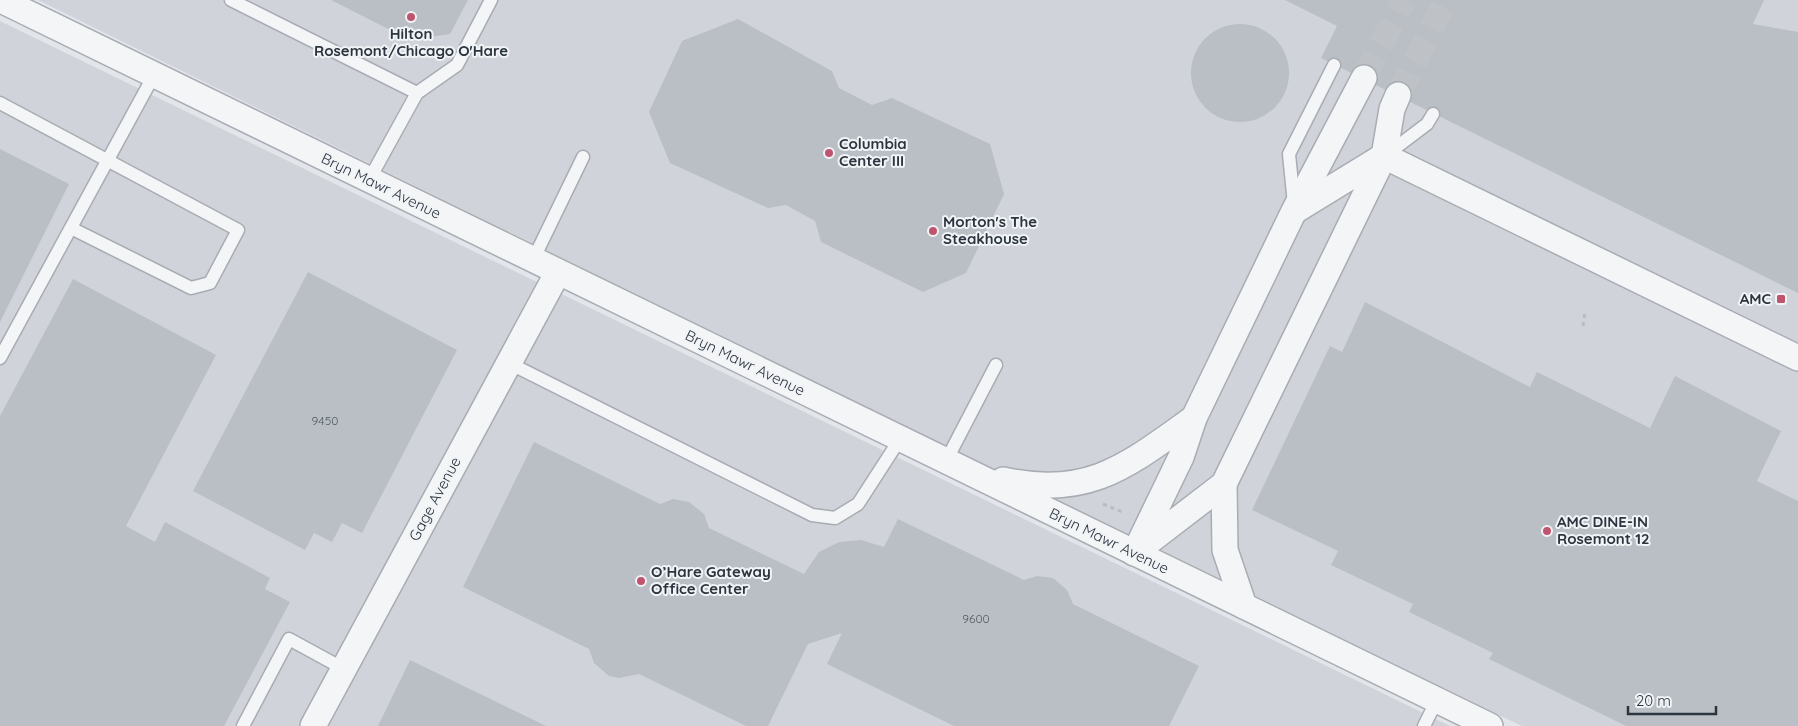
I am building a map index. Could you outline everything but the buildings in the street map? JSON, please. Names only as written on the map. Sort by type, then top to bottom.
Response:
[{"type":"street","name":"Bryn Mawr Avenue","points":[[1,0],[1490,726]]},
{"type":"street","points":[[1134,553],[1181,457],[1194,418],[1294,211],[1364,78]]},
{"type":"street","points":[[1134,553],[1224,484],[1384,156],[1392,109],[1398,95]]},
{"type":"street","points":[[1294,211],[1384,156]]},
{"type":"street","points":[[1384,156],[1798,358]]},
{"type":"street","name":"Gage Avenue","points":[[313,726],[558,272]]},
{"type":"street","points":[[956,466],[1032,486],[1068,484],[1096,478],[1127,465],[1194,418]]},
{"type":"street","points":[[1224,484],[1225,550],[1244,606]]},
{"type":"lane","points":[[231,0],[417,93]]},
{"type":"lane","points":[[369,180],[417,93],[457,65],[491,0]]},
{"type":"lane","points":[[1294,211],[1289,154],[1334,65]]},
{"type":"lane","points":[[0,358],[154,75]]},
{"type":"lane","points":[[0,103],[238,230],[210,283],[191,288],[71,228]]},
{"type":"lane","points":[[1384,156],[1427,124],[1433,114]]},
{"type":"lane","points":[[533,260],[583,157]]},
{"type":"lane","points":[[509,363],[812,516],[835,518],[858,504],[900,439]]},
{"type":"lane","points":[[956,466],[996,365]]},
{"type":"lane","points":[[243,726],[290,639],[344,669]]},
{"type":"lane","points":[[1424,726],[1438,700]]},
{"type":"path","points":[[1583,326],[1584,312]]},
{"type":"path","points":[[1099,502],[1124,514],[1132,512]]},
{"type":"shaded area","points":[[38,0],[1798,0],[1798,726],[1522,726],[1122,534]]},
{"type":"shaded area","points":[[0,21],[1450,726],[0,726]]},
{"type":"tunnel","points":[[1364,78],[1404,0]]},
{"type":"tunnel","points":[[1398,95],[1446,0]]},
{"type":"place","name":"Hilton Rosemont/Chicago O'Hare","points":[[411,17]]},
{"type":"place","name":"Columbia Center III","points":[[829,153]]},
{"type":"place","name":"Morton's The Steakhouse","points":[[933,231]]},
{"type":"place","name":"AMC","points":[[1781,299]]},
{"type":"place","name":"AMC DINE-IN Rosemont 12","points":[[1547,531]]},
{"type":"place","name":"O’Hare Gateway Office Center","points":[[641,581]]}]
